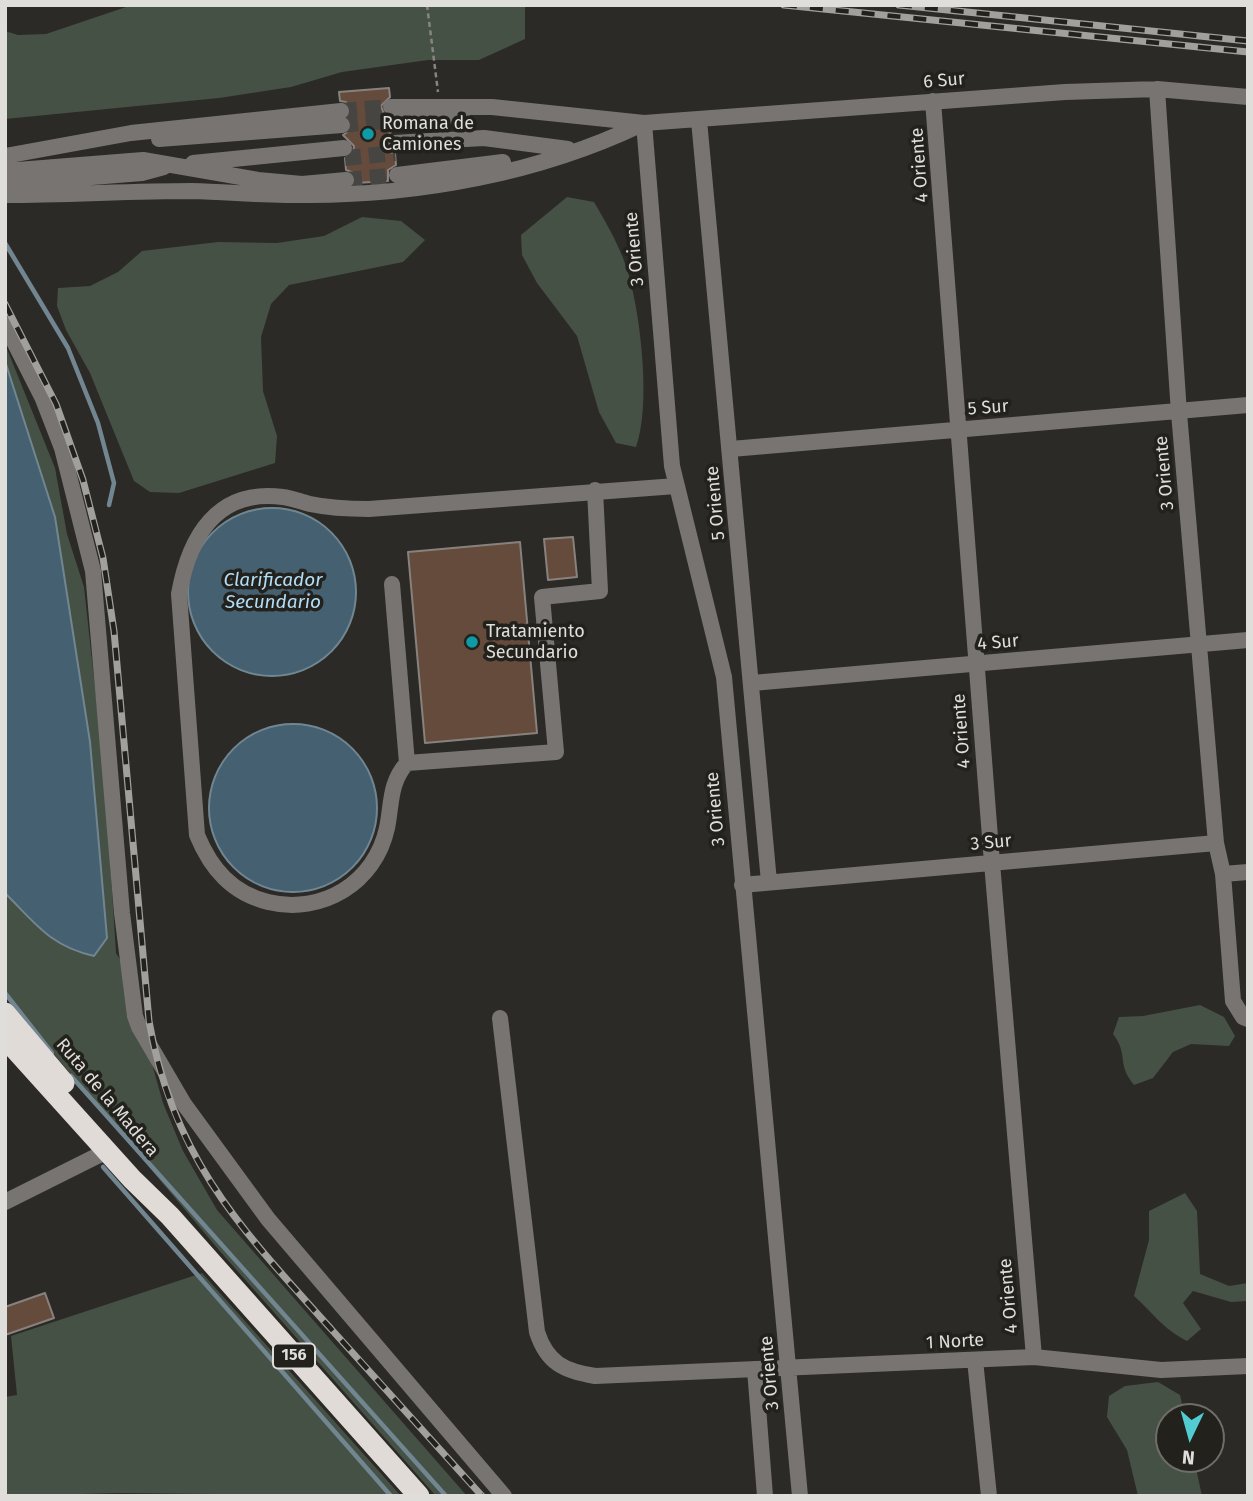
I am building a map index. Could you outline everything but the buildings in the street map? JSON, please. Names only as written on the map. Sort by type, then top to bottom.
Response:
[{"type":"highway","name":"Ruta de la Madera","points":[[5,1013],[141,1174],[170,1216]]},
{"type":"highway","name":"Ruta de la Madera","points":[[5,1038],[170,1216],[419,1496]]},
{"type":"lane","name":"6 Sur","points":[[644,123],[1052,92],[1157,89],[1248,97]]},
{"type":"lane","name":"3 Oriente","points":[[1157,89],[1179,413],[1216,843],[1223,874],[1233,1001],[1245,1018]]},
{"type":"lane","name":"4 Oriente","points":[[933,101],[992,863],[1034,1357]]},
{"type":"lane","points":[[597,120],[527,110],[440,105],[391,113],[644,123]]},
{"type":"lane","points":[[5,156],[70,146],[92,138],[169,128],[341,118]]},
{"type":"lane","name":"5 Oriente","points":[[699,120],[769,882]]},
{"type":"lane","points":[[5,195],[180,191],[288,195],[367,193],[474,178],[574,149],[644,123]]},
{"type":"lane","name":"3 Oriente","points":[[644,123],[676,485],[724,677],[800,1496]]},
{"type":"lane","points":[[394,148],[464,137],[574,149]]},
{"type":"lane","points":[[397,175],[574,149]]},
{"type":"lane","points":[[5,184],[142,173],[170,165],[344,153]]},
{"type":"lane","points":[[5,171],[144,160],[280,183],[346,180]]},
{"type":"lane","points":[[5,324],[43,399],[62,448],[93,571],[122,913],[135,1016],[139,1027],[184,1104],[268,1219],[504,1496]]},
{"type":"lane","name":"5 Sur","points":[[731,449],[1179,413],[1248,405]]},
{"type":"lane","points":[[392,584],[407,763],[392,788],[387,828],[378,855],[349,888],[316,904],[281,905],[248,897],[224,880],[205,855],[197,835],[178,594],[183,566],[193,542],[213,517],[235,502],[262,496],[285,497],[340,509],[359,509],[676,485]]},
{"type":"lane","points":[[407,763],[556,752],[542,597],[600,591],[595,491]]},
{"type":"lane","name":"4 Sur","points":[[752,683],[1248,640]]},
{"type":"lane","name":"3 Sur","points":[[742,885],[1216,843]]},
{"type":"lane","points":[[1223,874],[1248,872]]},
{"type":"lane","name":"1 Norte","points":[[500,1018],[537,1332],[547,1354],[569,1371],[595,1376],[1034,1357],[1161,1370],[1248,1366]]},
{"type":"lane","points":[[5,1202],[107,1151]]},
{"type":"lane","points":[[975,1360],[989,1496]]},
{"type":"lane","points":[[755,1368],[765,1496]]},
{"type":"path","points":[[426,5],[440,105]]},
{"type":"green space","points":[[132,5],[525,5],[525,39],[479,60],[428,60],[342,72],[291,87],[219,98],[5,119],[5,31],[18,35],[46,34]]},
{"type":"green space","points":[[567,197],[594,202],[619,247],[629,276],[637,315],[644,386],[636,447],[616,443],[599,412],[577,336],[537,283],[522,255],[521,235]]},
{"type":"green space","points":[[362,217],[401,221],[425,240],[403,262],[289,285],[271,304],[261,337],[263,391],[277,436],[275,463],[179,493],[150,492],[134,481],[90,373],[66,330],[57,306],[58,288],[90,286],[118,272],[142,251],[218,242],[277,243],[324,236]]},
{"type":"green space","points":[[5,344],[55,468],[67,534],[84,587],[105,780],[116,953],[125,968],[163,1103],[183,1151],[217,1210],[467,1496],[436,1496],[218,1249],[5,996],[5,893],[13,902],[106,937],[90,742],[55,517],[5,361]]},
{"type":"green space","points":[[1200,1005],[1224,1017],[1235,1036],[1229,1046],[1191,1044],[1173,1052],[1153,1078],[1134,1085],[1125,1071],[1118,1041],[1113,1034],[1119,1017],[1143,1016]]},
{"type":"green space","points":[[1185,1193],[1197,1211],[1200,1274],[1229,1286],[1248,1283],[1248,1301],[1231,1302],[1193,1291],[1183,1303],[1201,1329],[1187,1341],[1165,1326],[1134,1296],[1149,1240],[1149,1211]]},
{"type":"green space","points":[[202,1273],[401,1496],[120,1493],[5,1496],[5,1397],[17,1395],[11,1336]]},
{"type":"green space","points":[[1158,1382],[1180,1395],[1182,1403],[1155,1403],[1155,1473],[1197,1473],[1202,1496],[1138,1496],[1127,1450],[1107,1417],[1109,1396],[1125,1386]]},
{"type":"water","points":[[5,361],[55,517],[90,742],[107,938],[94,956],[55,940],[5,893]]},
{"type":"water","name":"Clarificador Secundario","points":[[272,508],[304,515],[319,522],[331,533],[342,545],[349,560],[356,592],[349,624],[342,639],[331,651],[319,662],[304,669],[272,676],[240,669],[225,662],[213,651],[202,639],[195,624],[188,592],[195,560],[202,545],[213,533],[225,522],[240,515]]},
{"type":"water","points":[[293,724],[325,731],[340,738],[352,749],[363,761],[370,776],[377,808],[370,840],[363,855],[352,867],[340,878],[325,885],[293,892],[261,885],[246,878],[234,867],[223,855],[216,840],[209,808],[216,776],[223,761],[234,749],[246,738],[261,731]]},
{"type":"waterway","points":[[5,243],[68,348],[98,423],[114,483],[109,505]]},
{"type":"waterway","points":[[5,993],[52,1053]]},
{"type":"waterway","points":[[71,1076],[446,1496]]},
{"type":"waterway","points":[[103,1167],[391,1496]]},
{"type":"tunnel","points":[[341,111],[391,107]]},
{"type":"tunnel","points":[[342,125],[392,120]]},
{"type":"tunnel","points":[[345,158],[395,153]]},
{"type":"tunnel","points":[[346,180],[397,175]]},
{"type":"railway","points":[[784,5],[1248,52]]},
{"type":"railway","points":[[899,5],[1248,41]]},
{"type":"railway","points":[[5,304],[56,404],[83,480],[103,558],[114,631],[149,1021],[160,1070],[175,1113],[194,1153],[241,1225],[299,1294],[482,1496]]},
{"type":"place","name":"Romana de Camiones","points":[[368,134]]},
{"type":"place","name":"Tratamiento Secundario","points":[[472,642]]}]
